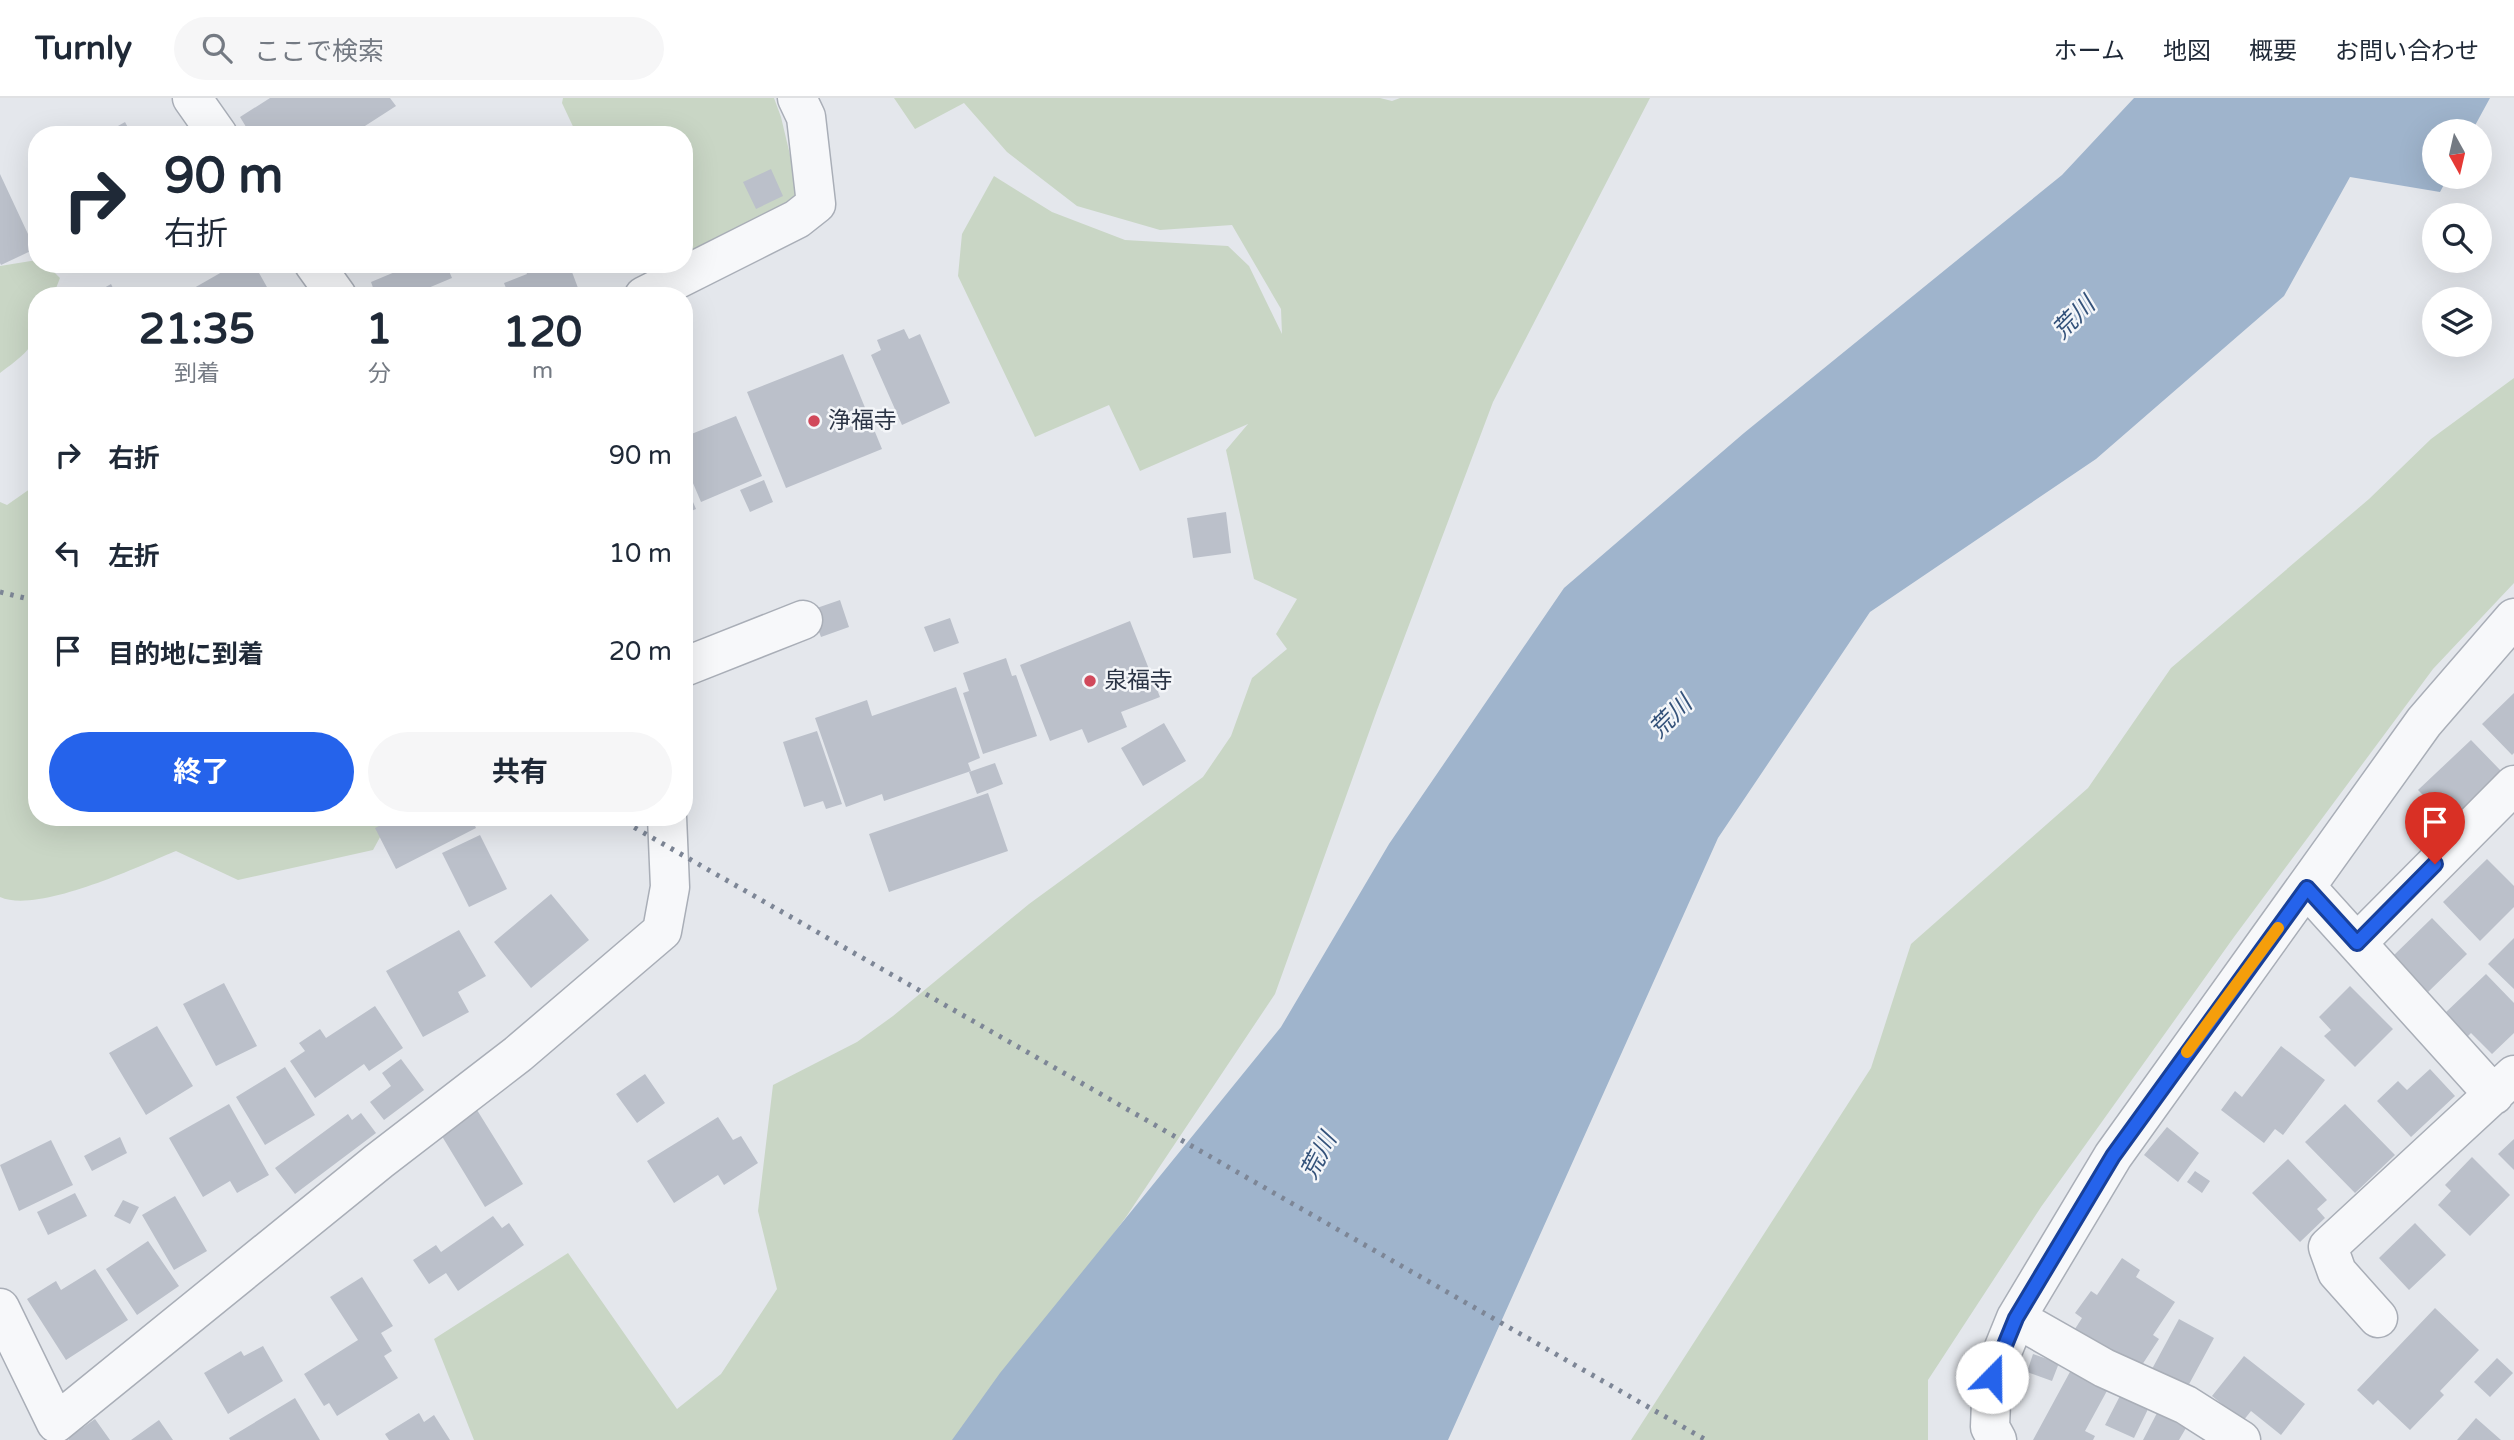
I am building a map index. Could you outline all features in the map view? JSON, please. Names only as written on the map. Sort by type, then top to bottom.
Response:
[{"type":"street","points":[[192,98],[212,126]]},
{"type":"street","points":[[693,271],[797,219],[816,204],[806,117],[797,98]]},
{"type":"street","points":[[662,287],[690,273]]},
{"type":"street","points":[[1997,1440],[1990,1427],[1992,1377],[2016,1318],[2113,1156],[2424,722],[2514,618]]},
{"type":"street","points":[[693,663],[803,620]]},
{"type":"street","points":[[2357,943],[2514,785]]},
{"type":"street","points":[[0,1308],[57,1432],[368,1170],[518,1054],[662,931],[670,887],[667,826]]},
{"type":"street","points":[[2307,888],[2357,943],[2504,1085],[2328,1247],[2337,1272],[2378,1318]]},
{"type":"street","points":[[2016,1318],[2104,1368],[2186,1405],[2241,1440]]},
{"type":"green space","points":[[563,98],[774,98],[799,193],[790,208],[693,256],[693,126],[573,126],[562,103]]},
{"type":"green space","points":[[894,98],[1380,98],[1392,101],[1400,98],[1650,98],[1493,402],[1377,710],[1275,994],[1126,1217],[959,1440],[474,1440],[434,1339],[568,1253],[677,1409],[721,1374],[777,1289],[758,1211],[773,1085],[857,1042],[893,1016],[1029,904],[1203,777],[1231,736],[1252,678],[1287,649],[1276,634],[1297,599],[1254,579],[1226,450],[1248,424],[1140,471],[1109,405],[1035,437],[958,276],[962,234],[994,176],[1052,212],[1125,240],[1228,246],[1249,266],[1282,334],[1281,309],[1232,225],[1160,230],[1077,206],[1007,152],[964,103],[915,129]]},
{"type":"green space","points":[[28,261],[28,273],[55,273],[60,278],[56,287],[28,287],[28,349],[0,373],[0,266]]},
{"type":"green space","points":[[2514,378],[2514,583],[2433,669],[2234,937],[2041,1207],[1928,1380],[1928,1440],[1631,1440],[1871,1068],[1911,944],[2088,788],[2171,668],[2369,499],[2431,439]]},
{"type":"green space","points":[[28,490],[28,826],[386,826],[373,850],[238,880],[176,851],[62,894],[17,901],[0,897],[0,502],[7,505]]},
{"type":"water","name":"荒川","points":[[2134,98],[2490,98],[2479,119],[2422,119],[2422,189],[2350,177],[2284,296],[2096,459],[1870,612],[1718,838],[1448,1440],[952,1440],[1000,1373],[1281,1027],[1389,844],[1564,588],[1744,433],[2062,175]]},
{"type":"building","points":[[270,98],[390,98],[396,106],[365,126],[246,126],[240,117]]},
{"type":"building","points":[[771,169],[783,196],[756,209],[743,182]]},
{"type":"building","points":[[0,174],[28,234],[28,252],[1,265]]},
{"type":"building","points":[[220,273],[259,273],[267,287],[196,287]]},
{"type":"building","points":[[392,273],[450,273],[452,278],[430,287],[373,287],[371,282]]},
{"type":"building","points":[[572,273],[578,287],[506,287],[504,283],[527,274]]},
{"type":"building","points":[[904,329],[909,339],[920,334],[950,403],[902,425],[871,355],[881,350],[877,340]]},
{"type":"building","name":"浄福寺","points":[[843,354],[882,449],[786,488],[747,392]]},
{"type":"building","points":[[736,416],[762,476],[701,502],[693,483],[693,433]]},
{"type":"building","points":[[764,480],[773,502],[750,512],[740,490]]},
{"type":"building","points":[[1226,512],[1231,553],[1193,558],[1187,518]]},
{"type":"building","points":[[840,600],[849,627],[821,637],[811,610]]},
{"type":"building","points":[[950,618],[959,643],[934,652],[924,627]]},
{"type":"building","name":"泉福寺","points":[[1130,621],[1160,697],[1121,712],[1127,727],[1088,743],[1082,729],[1050,741],[1020,665]]},
{"type":"building","points":[[1006,658],[1012,676],[1016,675],[1037,736],[983,754],[963,693],[969,691],[963,673]]},
{"type":"building","points":[[956,687],[980,758],[968,763],[971,771],[884,801],[882,794],[846,807],[815,718],[867,700],[872,716]]},
{"type":"building","points":[[2514,693],[2514,753],[2512,755],[2482,724]]},
{"type":"building","points":[[1164,723],[1186,761],[1143,786],[1121,748]]},
{"type":"building","points":[[817,731],[842,804],[826,809],[823,801],[804,807],[783,742]]},
{"type":"building","points":[[2471,740],[2503,773],[2450,823],[2418,790]]},
{"type":"building","points":[[995,763],[1003,784],[977,794],[969,772]]},
{"type":"building","points":[[988,793],[1008,851],[889,892],[869,834]]},
{"type":"building","points":[[475,826],[476,828],[396,869],[375,828]]},
{"type":"building","points":[[480,835],[507,889],[469,907],[442,853]]},
{"type":"building","points":[[2487,859],[2514,886],[2514,907],[2480,941],[2443,902]]},
{"type":"building","points":[[551,894],[589,940],[531,988],[494,942]]},
{"type":"building","points":[[2432,918],[2467,954],[2426,994],[2391,958]]},
{"type":"building","points":[[459,930],[486,976],[458,992],[469,1012],[423,1037],[386,971]]},
{"type":"building","points":[[2514,938],[2514,989],[2488,964]]},
{"type":"building","points":[[2486,974],[2514,1003],[2514,1033],[2492,1054],[2471,1033],[2466,1038],[2444,1014]]},
{"type":"building","points":[[224,983],[257,1046],[216,1066],[183,1004]]},
{"type":"building","points":[[2350,986],[2393,1029],[2355,1067],[2324,1036],[2331,1030],[2319,1017]]},
{"type":"building","points":[[375,1006],[403,1048],[369,1071],[364,1064],[315,1098],[290,1061],[305,1051],[299,1043],[320,1029],[326,1038]]},
{"type":"building","points":[[157,1026],[193,1086],[146,1115],[109,1053]]},
{"type":"building","points":[[2281,1046],[2325,1080],[2283,1135],[2275,1129],[2264,1143],[2221,1110],[2235,1091],[2242,1097]]},
{"type":"building","points":[[401,1059],[424,1090],[384,1120],[370,1102],[391,1086],[382,1073]]},
{"type":"building","points":[[285,1067],[315,1115],[265,1145],[236,1097]]},
{"type":"building","points":[[2430,1069],[2455,1096],[2411,1137],[2377,1101],[2398,1081],[2407,1090]]},
{"type":"building","points":[[645,1074],[665,1103],[637,1123],[616,1094]]},
{"type":"building","points":[[229,1104],[269,1175],[237,1193],[230,1181],[203,1197],[169,1138]]},
{"type":"building","points":[[2345,1104],[2395,1155],[2355,1193],[2305,1142]]},
{"type":"building","points":[[477,1110],[523,1184],[485,1207],[440,1133]]},
{"type":"building","points":[[361,1113],[376,1133],[295,1194],[275,1168],[348,1114],[352,1120]]},
{"type":"building","points":[[718,1117],[733,1140],[741,1136],[758,1163],[724,1185],[718,1175],[674,1203],[647,1161]]},
{"type":"building","points":[[2167,1127],[2199,1153],[2178,1182],[2144,1155]]},
{"type":"building","points":[[120,1137],[127,1153],[92,1171],[84,1156]]},
{"type":"building","points":[[2514,1139],[2514,1170],[2498,1154]]},
{"type":"building","points":[[51,1140],[73,1185],[19,1211],[0,1165]]},
{"type":"building","points":[[2472,1157],[2510,1195],[2470,1236],[2438,1205],[2451,1191],[2445,1185]]},
{"type":"building","points":[[2288,1159],[2327,1200],[2317,1209],[2325,1218],[2300,1242],[2252,1193]]},
{"type":"building","points":[[2195,1171],[2210,1181],[2202,1193],[2187,1182]]},
{"type":"building","points":[[75,1193],[87,1216],[48,1235],[37,1212]]},
{"type":"building","points":[[175,1196],[207,1251],[174,1270],[142,1215]]},
{"type":"building","points":[[123,1200],[139,1207],[130,1224],[114,1216]]},
{"type":"building","points":[[493,1216],[502,1228],[509,1223],[524,1245],[458,1291],[446,1273],[429,1284],[413,1260],[436,1245],[441,1252]]},
{"type":"building","points":[[2415,1223],[2446,1255],[2409,1290],[2379,1258]]},
{"type":"building","points":[[148,1241],[179,1286],[137,1315],[106,1269]]},
{"type":"building","points":[[2122,1258],[2140,1270],[2136,1277],[2175,1302],[2153,1335],[2159,1339],[2140,1368],[2073,1332],[2082,1318],[2075,1313],[2091,1291],[2097,1295]]},
{"type":"building","points":[[95,1269],[128,1320],[66,1360],[27,1299],[56,1281],[61,1290]]},
{"type":"building","points":[[362,1277],[393,1326],[381,1333],[392,1351],[384,1356],[398,1378],[337,1416],[329,1403],[324,1406],[304,1374],[358,1340],[330,1297]]},
{"type":"building","points":[[2435,1308],[2479,1350],[2440,1391],[2444,1395],[2410,1430],[2378,1400],[2373,1405],[2357,1390]]},
{"type":"building","points":[[2179,1319],[2214,1338],[2187,1388],[2152,1369]]},
{"type":"building","points":[[263,1346],[283,1381],[228,1414],[204,1373],[241,1351],[244,1356]]},
{"type":"building","points":[[2033,1354],[2059,1363],[2052,1381],[2027,1372]]},
{"type":"building","points":[[2244,1356],[2305,1404],[2281,1435],[2251,1411],[2243,1421],[2212,1396]]},
{"type":"building","points":[[2497,1358],[2513,1373],[2490,1397],[2474,1382]]},
{"type":"building","points":[[2071,1370],[2108,1389],[2085,1431],[2095,1436],[2093,1440],[2033,1440]]},
{"type":"building","points":[[2122,1392],[2150,1405],[2134,1438],[2105,1425]]},
{"type":"building","points":[[295,1398],[320,1440],[230,1440],[229,1438]]},
{"type":"building","points":[[419,1413],[424,1422],[434,1415],[450,1440],[389,1440],[385,1434]]},
{"type":"building","points":[[2157,1413],[2186,1428],[2179,1440],[2143,1440]]},
{"type":"building","points":[[2476,1418],[2501,1440],[2457,1440]]},
{"type":"building","points":[[95,1419],[110,1440],[69,1440],[68,1438]]},
{"type":"building","points":[[159,1420],[173,1440],[131,1440]]},
{"type":"railway","points":[[0,592],[28,599]]},
{"type":"railway","points":[[632,826],[1706,1440]]},
{"type":"slow traffic","points":[[2187,1052],[2278,928]]},
{"type":"place","name":"浄福寺","points":[[814,421]]},
{"type":"place","name":"泉福寺","points":[[1090,681]]},
{"type":"route","points":[[1992,1377],[2016,1318],[2113,1156],[2307,888],[2357,943],[2435,864]]}]
